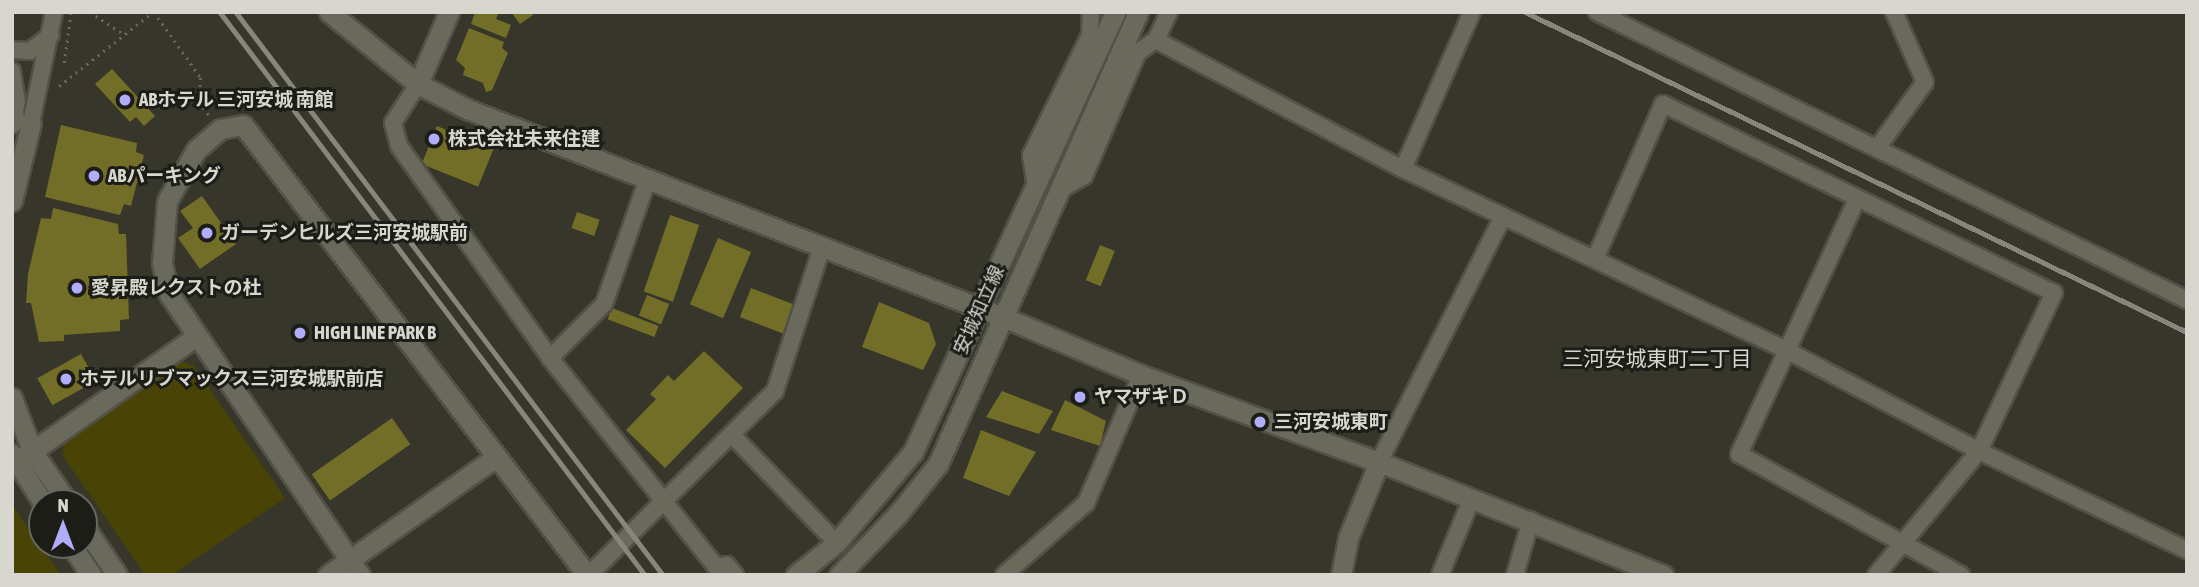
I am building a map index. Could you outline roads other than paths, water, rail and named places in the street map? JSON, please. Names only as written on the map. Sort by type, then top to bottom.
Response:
[{"type":"street","points":[[19,121],[51,35],[54,12]]},
{"type":"street","points":[[329,12],[418,84],[467,109],[821,250],[1003,317],[1141,375],[1531,520],[1629,568],[1663,575]]},
{"type":"street","points":[[449,12],[418,84],[393,123],[399,146],[550,358],[716,567],[727,565],[735,575]]},
{"type":"street","points":[[1035,181],[1031,155],[1090,36],[1091,12]]},
{"type":"street","name":"安城知立線","points":[[796,575],[836,543],[913,452],[1035,181],[1115,12]]},
{"type":"street","name":"安城知立線","points":[[839,575],[898,514],[938,464],[1138,12]]},
{"type":"street","points":[[1058,191],[1084,176],[1138,52],[1156,40],[1169,12]]},
{"type":"street","points":[[1403,169],[1472,12]]},
{"type":"street","points":[[1597,12],[2183,293]]},
{"type":"street","points":[[1878,147],[1925,82],[1894,12]]},
{"type":"street","points":[[12,50],[30,51],[51,35]]},
{"type":"street","points":[[1156,40],[1403,169],[1784,349],[1979,451],[2187,550]]},
{"type":"street","points":[[12,71],[19,121],[12,201]]},
{"type":"street","points":[[1595,259],[1663,104],[1856,201],[2054,293],[1979,451],[1876,575]]},
{"type":"street","points":[[355,567],[195,337],[169,294],[162,228],[178,176],[196,150],[220,129],[243,125],[588,575],[665,503],[775,391],[821,250]]},
{"type":"street","points":[[550,358],[604,304],[648,181]]},
{"type":"street","points":[[1856,201],[1784,349],[1739,454],[1961,575]]},
{"type":"street","points":[[1341,575],[1348,538],[1379,462],[1503,216]]},
{"type":"street","points":[[33,489],[13,461],[32,451],[195,337]]},
{"type":"street","points":[[1004,575],[1086,503],[1141,375]]},
{"type":"street","points":[[12,398],[32,451],[58,489]]},
{"type":"street","points":[[732,435],[827,533]]},
{"type":"street","points":[[328,575],[355,567],[496,457]]},
{"type":"street","points":[[1440,575],[1472,498]]},
{"type":"street","points":[[1515,575],[1531,520]]},
{"type":"street","points":[[98,547],[117,575]]},
{"type":"street","points":[[81,559],[92,575]]},
{"type":"railway","points":[[220,12],[645,575]]},
{"type":"railway","points":[[236,12],[663,575]]},
{"type":"railway","points":[[1525,12],[2187,332]]},
{"type":"place","name":"ABホテル 三河安城 南館","points":[[125,100]]},
{"type":"place","name":"株式会社未来住建","points":[[434,139]]},
{"type":"place","name":"ABパーキング","points":[[94,176]]},
{"type":"place","name":"ガーデンヒルズ三河安城駅前","points":[[207,233]]},
{"type":"place","name":"愛昇殿レクストの杜","points":[[77,288]]},
{"type":"place","name":"HIGH LINE PARK B","points":[[300,333]]},
{"type":"place","name":"ホテルリブマックス三河安城駅前店","points":[[66,379]]},
{"type":"place","name":"ヤマザキＤ","points":[[1080,397]]},
{"type":"place","name":"三河安城東町","points":[[1260,422]]},
{"type":"district","name":"三河安城東町二丁目","points":[[1657,358]]}]
